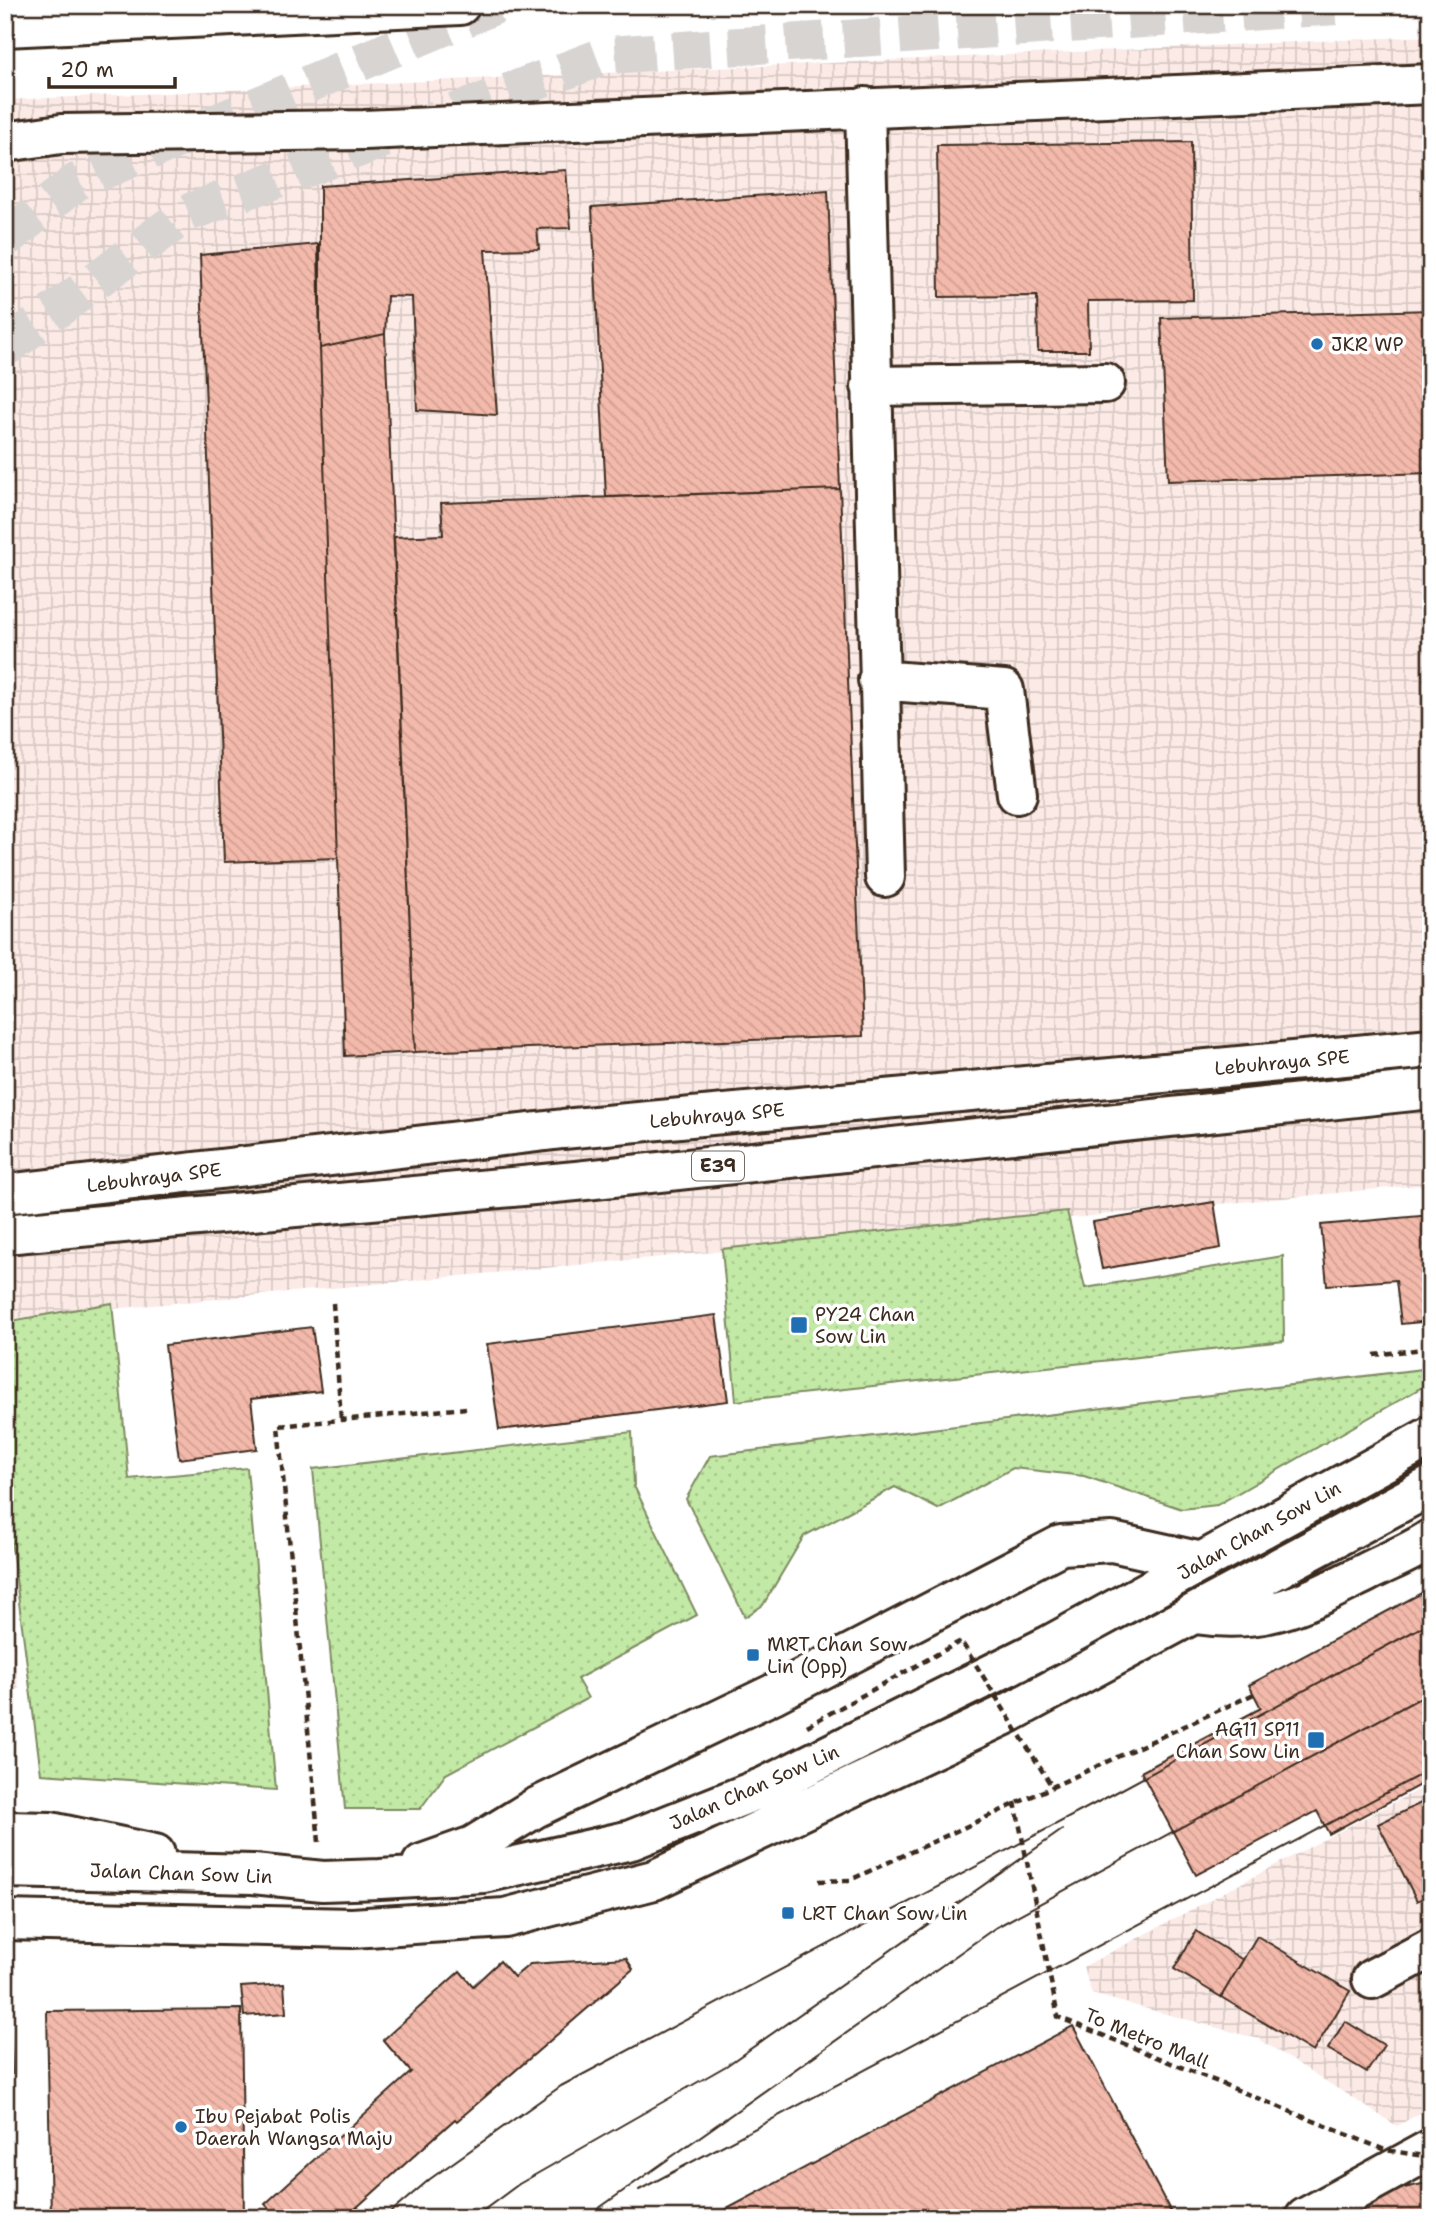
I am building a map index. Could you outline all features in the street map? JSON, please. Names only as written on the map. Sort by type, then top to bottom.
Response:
[{"type":"main road","points":[[5,27],[281,10],[460,5]]},
{"type":"main road","points":[[5,142],[61,134],[364,130],[1431,84]]},
{"type":"main road","points":[[865,107],[885,877]]},
{"type":"main road","points":[[872,386],[1105,383]]},
{"type":"main road","points":[[878,680],[1004,690],[1017,794]]},
{"type":"main road","name":"Lebuhraya SPE","points":[[5,1195],[563,1129],[1431,1048]]},
{"type":"main road","name":"E39","points":[[5,1234],[576,1181],[1431,1089]]},
{"type":"main road","name":"Jalan Chan Sow Lin","points":[[5,1868],[253,1874],[323,1881],[380,1879],[484,1873],[631,1840],[764,1787],[1050,1645],[1431,1436]]},
{"type":"main road","name":"Jalan Chan Sow Lin","points":[[5,1920],[352,1928],[505,1918],[654,1880],[1011,1712],[1431,1486]]},
{"type":"main road","points":[[1194,1614],[1223,1618],[1270,1614],[1291,1608],[1431,1539]]},
{"type":"main road","points":[[380,1879],[473,1846],[535,1808],[773,1694],[1061,1545],[1112,1542],[1202,1562]]},
{"type":"main road","points":[[5,1831],[51,1832],[253,1874]]},
{"type":"main road","points":[[5,1946],[155,1924]]},
{"type":"main road","points":[[1372,1979],[1431,1948]]},
{"type":"main road","points":[[1305,2218],[1431,2149]]},
{"type":"path","points":[[333,1303],[341,1420]]},
{"type":"path","points":[[1374,1355],[1431,1348]]},
{"type":"path","points":[[323,1881],[278,1426],[466,1408]]},
{"type":"path","points":[[807,1726],[961,1640],[1051,1785]]},
{"type":"path","points":[[819,1881],[850,1880],[1051,1785],[1254,1694]]},
{"type":"path","name":"To Metro Mall","points":[[1015,1802],[1058,2017],[1385,2150],[1431,2157]]},
{"type":"shaded area","points":[[1431,36],[1431,1184],[5,1319],[5,100]]},
{"type":"shaded area","points":[[5,1584],[19,1690],[5,1690]]},
{"type":"shaded area","points":[[1431,1783],[1431,2107],[1397,2126],[1259,2039],[1092,1994],[1083,1967]]},
{"type":"green space","points":[[1067,1211],[1085,1288],[1283,1256],[1284,1341],[736,1401],[722,1249]]},
{"type":"green space","points":[[112,1303],[129,1479],[247,1468],[276,1790],[41,1774],[5,1493],[5,1322]]},
{"type":"green space","points":[[1431,1368],[1431,1382],[1217,1505],[1182,1509],[1084,1476],[1013,1468],[938,1509],[895,1487],[804,1536],[763,1605],[745,1617],[686,1499],[710,1456]]},
{"type":"green space","points":[[632,1432],[634,1486],[697,1615],[577,1679],[588,1698],[446,1774],[420,1809],[345,1809],[313,1469]]},
{"type":"building","points":[[1191,142],[1193,300],[1088,301],[1089,351],[1038,351],[1037,296],[939,297],[937,145]]},
{"type":"building","points":[[566,170],[571,228],[537,229],[539,249],[485,250],[497,415],[417,410],[412,297],[387,296],[385,334],[320,348],[320,186]]},
{"type":"building","points":[[828,191],[840,489],[606,497],[592,207]]},
{"type":"building","points":[[318,244],[338,858],[224,862],[200,255]]},
{"type":"building","points":[[1431,310],[1431,473],[1168,481],[1161,318]]},
{"type":"building","points":[[385,334],[415,1052],[345,1056],[320,348]]},
{"type":"building","points":[[840,489],[863,1036],[415,1052],[394,537],[443,535],[441,503]]},
{"type":"building","points":[[1214,1202],[1221,1248],[1102,1269],[1093,1222]]},
{"type":"building","points":[[1431,1215],[1431,1321],[1401,1324],[1396,1280],[1327,1285],[1321,1225]]},
{"type":"building","points":[[716,1315],[728,1401],[499,1430],[487,1344]]},
{"type":"building","points":[[312,1327],[321,1391],[251,1399],[257,1449],[179,1459],[165,1345]]},
{"type":"building","name":"AG11 SP11 Chan Sow Lin","points":[[1431,1588],[1431,1779],[1329,1834],[1317,1811],[1196,1875],[1141,1772],[1261,1708],[1249,1685]]},
{"type":"building","points":[[1431,1798],[1431,1894],[1417,1901],[1378,1824]]},
{"type":"building","points":[[1196,1931],[1243,1960],[1221,1997],[1174,1969]]},
{"type":"building","points":[[1257,1936],[1350,1991],[1313,2052],[1221,1997]]},
{"type":"building","points":[[626,1958],[633,1969],[457,2121],[455,2119],[345,2218],[278,2218],[265,2204],[411,2072],[383,2040],[460,1971],[473,1986],[500,1961],[514,1977],[530,1964]]},
{"type":"building","points":[[284,1984],[286,2013],[244,2016],[241,1987]]},
{"type":"building","points":[[241,2009],[244,2218],[51,2218],[47,2011]]},
{"type":"building","points":[[5,2014],[10,2014],[12,2074],[5,2075]]},
{"type":"building","points":[[1345,2021],[1384,2045],[1367,2072],[1328,2049]]},
{"type":"building","points":[[1073,2026],[1174,2218],[710,2218]]},
{"type":"building","points":[[1431,2184],[1431,2218],[1335,2218],[1368,2196]]},
{"type":"tunnel","points":[[5,239],[76,182],[496,5]]},
{"type":"tunnel","points":[[5,348],[187,213],[607,55],[1352,5]]},
{"type":"tram line","points":[[384,2218],[430,2179],[561,2086],[1113,1794],[1431,1622]]},
{"type":"tram line","points":[[585,2218],[995,1928],[1431,1692]]},
{"type":"tram line","points":[[639,2190],[1431,1769]]},
{"type":"tram line","points":[[473,2218],[519,2184],[726,2066],[1062,1830]]},
{"type":"place","name":"JKR WP","points":[[1317,344]]},
{"type":"place","name":"PY24 Chan Sow Lin","points":[[799,1325]]},
{"type":"place","name":"MRT Chan Sow Lin (Opp)","points":[[753,1655]]},
{"type":"place","name":"AG11 SP11 Chan Sow Lin","points":[[1316,1740]]},
{"type":"place","name":"LRT Chan Sow Lin","points":[[788,1913]]},
{"type":"place","name":"Ibu Pejabat Polis Daerah Wangsa Maju","points":[[181,2127]]}]
